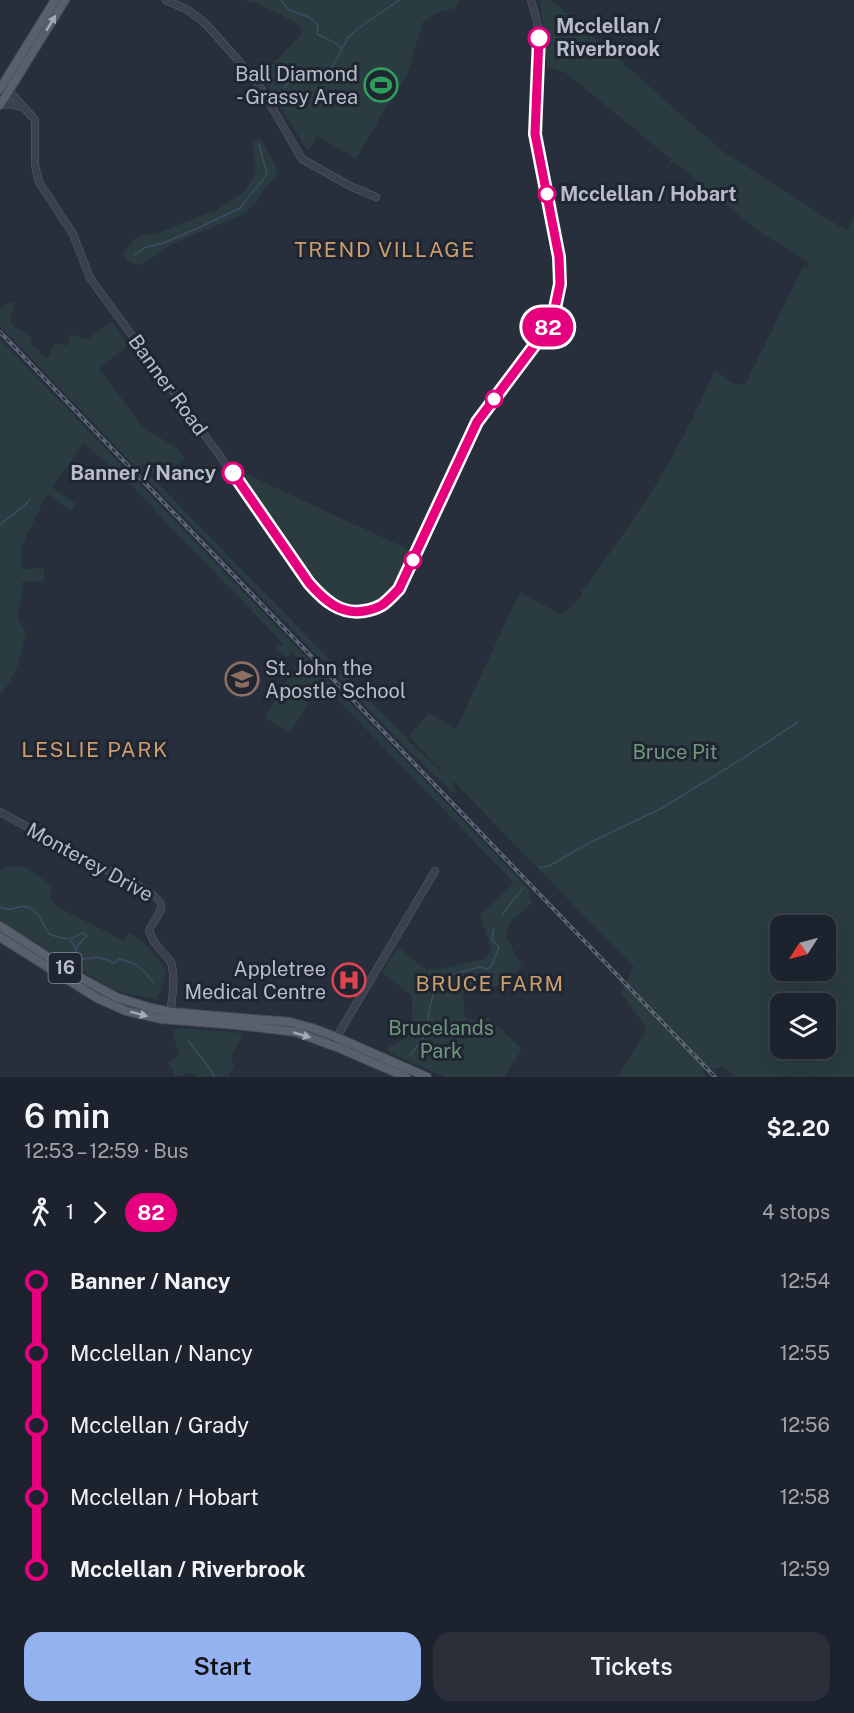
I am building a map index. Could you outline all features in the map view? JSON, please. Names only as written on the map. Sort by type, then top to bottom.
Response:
[{"type":"main road","points":[[2,86],[55,0]]},
{"type":"main road","points":[[0,105],[65,0]]},
{"type":"main road","name":"16","points":[[0,926],[101,990],[170,1016]]},
{"type":"main road","name":"16","points":[[0,937],[109,1004],[137,1014],[290,1022],[312,1028],[406,1077]]},
{"type":"main road","name":"16","points":[[334,1041],[427,1077]]},
{"type":"street","points":[[166,0],[188,10],[205,23],[237,58],[259,85],[302,159],[350,186],[376,197]]},
{"type":"street","name":"Banner Road","points":[[2,86],[25,107],[36,122],[34,165],[39,182],[73,234],[90,278],[309,583],[330,604],[343,610],[356,612],[369,610],[382,606],[399,589],[477,422],[543,334],[552,316],[558,294],[559,257],[535,134],[539,38],[531,0]]},
{"type":"street","points":[[0,105],[25,107]]},
{"type":"street","name":"Monterey Drive","points":[[0,812],[157,897],[161,907],[149,931],[173,966],[174,984],[170,1016]]},
{"type":"street","points":[[334,1041],[435,871]]},
{"type":"green space","points":[[242,0],[460,0],[455,8],[436,14],[421,24],[407,76],[356,159],[317,136],[308,152],[262,76],[302,33],[299,24],[259,4]]},
{"type":"green space","name":"Bruce Pit","points":[[540,0],[552,0],[722,151],[847,231],[854,216],[854,1077],[735,1077],[724,1067],[702,1071],[707,1077],[618,1077],[647,1029],[621,993],[634,967],[451,779],[456,792],[453,793],[407,749],[0,326],[0,308],[10,302],[15,303],[10,320],[15,327],[29,334],[32,345],[48,359],[54,343],[67,346],[70,334],[88,339],[112,321],[129,345],[99,368],[142,426],[178,449],[185,458],[158,479],[141,462],[142,467],[416,748],[449,778],[409,736],[429,713],[456,729],[520,592],[561,615],[582,596],[581,592],[626,530],[667,466],[715,371],[733,383],[745,385],[804,265],[806,268],[809,262],[761,233],[673,161],[666,169],[671,159],[566,73],[547,66]]},
{"type":"green space","points":[[258,138],[262,140],[276,167],[277,176],[264,188],[258,200],[242,215],[172,244],[146,262],[138,265],[126,260],[123,253],[134,239],[142,235],[156,234],[214,212],[245,191],[256,172],[252,144]]},
{"type":"green space","name":"Brucelands Park","points":[[0,339],[527,887],[529,898],[533,902],[510,922],[506,936],[522,967],[499,985],[486,989],[483,987],[466,990],[463,994],[465,1017],[469,1020],[489,1018],[522,1049],[504,1077],[445,1077],[390,1053],[387,1049],[404,1039],[410,1029],[412,996],[382,972],[398,947],[426,970],[484,959],[492,951],[480,915],[514,883],[320,681],[290,733],[265,718],[299,660],[291,651],[291,654],[286,657],[276,650],[278,646],[284,644],[128,481],[83,443],[52,488],[76,504],[71,511],[47,494],[20,549],[22,569],[44,568],[44,581],[22,582],[23,594],[18,619],[26,632],[14,673],[0,695]]},
{"type":"green space","points":[[235,469],[412,551],[397,586],[381,600],[364,605],[347,603],[328,596]]},
{"type":"green space","points":[[6,866],[23,866],[53,886],[50,897],[55,906],[124,941],[129,933],[146,945],[166,973],[161,991],[155,999],[112,989],[0,920],[0,872]]},
{"type":"green space","points":[[180,1028],[242,1033],[231,1055],[234,1066],[228,1077],[199,1077],[193,1073],[175,1077],[169,1062],[180,1055],[173,1037],[175,1030]]},
{"type":"waterway","points":[[281,0],[289,10],[309,17],[318,25],[317,34],[341,48]]},
{"type":"waterway","points":[[284,88],[297,74],[326,71],[333,66],[348,38],[399,0]]},
{"type":"waterway","points":[[135,255],[144,248],[163,243],[240,208],[267,174],[259,144]]},
{"type":"waterway","points":[[0,525],[30,499]]},
{"type":"waterway","points":[[540,868],[551,865],[587,844],[662,808],[798,722]]},
{"type":"waterway","points":[[502,915],[523,888]]},
{"type":"waterway","points":[[0,907],[30,908],[38,915],[49,934],[54,936],[70,938],[82,933],[87,936],[76,950],[79,957],[84,959],[99,957],[114,963],[119,959],[130,962],[142,970],[153,982]]},
{"type":"waterway","points":[[410,1055],[424,1036],[433,996],[441,982],[459,972],[491,967],[499,947],[492,939],[494,928]]},
{"type":"waterway","points":[[70,940],[76,948]]},
{"type":"waterway","points":[[189,1041],[214,1077]]},
{"type":"railway","points":[[0,332],[715,1077]]},
{"type":"bus line","name":"82","points":[[233,473],[309,583],[330,604],[354,612],[369,610],[382,606],[399,589],[477,422],[543,334],[555,308],[560,284],[559,257],[535,134],[539,38]]},
{"type":"place","name":"Mcclellan / Riverbrook","points":[[539,38]]},
{"type":"place","name":"Ball Diamond - Grassy Area","points":[[381,85]]},
{"type":"place","name":"Mcclellan / Hobart","points":[[547,194]]},
{"type":"place","name":"Banner / Nancy","points":[[233,473]]},
{"type":"place","name":"St. John the Apostle School","points":[[242,679]]},
{"type":"place","name":"Appletree Medical Centre","points":[[349,980]]},
{"type":"district","name":"TREND VILLAGE","points":[[385,250]]},
{"type":"district","name":"LESLIE PARK","points":[[95,750]]},
{"type":"district","name":"BRUCE FARM","points":[[490,984]]}]
